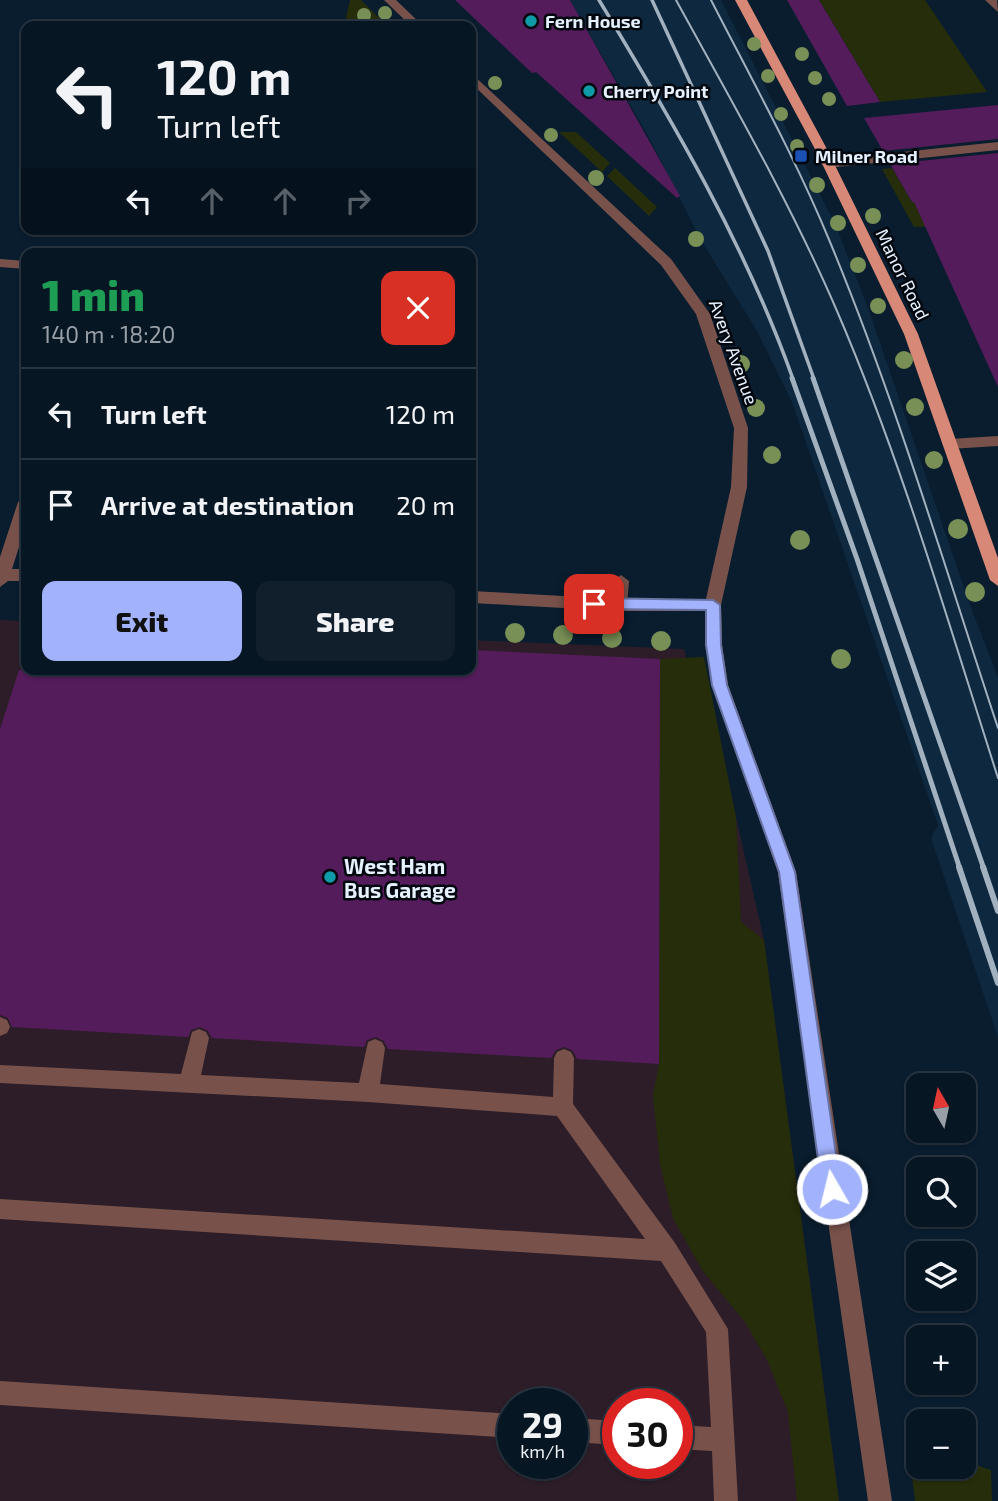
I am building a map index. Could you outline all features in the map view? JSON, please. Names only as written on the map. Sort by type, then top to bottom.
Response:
[{"type":"main road","name":"Manor Road","points":[[741,0],[827,164],[911,334],[998,580]]},
{"type":"street","points":[[390,0],[412,21]]},
{"type":"street","points":[[991,0],[998,9]]},
{"type":"street","name":"Avery Avenue","points":[[476,82],[666,262],[690,293],[703,314],[741,428],[738,486],[713,605],[714,645],[720,685],[787,872],[880,1501]]},
{"type":"street","points":[[827,164],[998,146]]},
{"type":"street","points":[[0,263],[21,265]]},
{"type":"street","points":[[949,444],[998,441]]},
{"type":"street","points":[[21,517],[1,578],[21,576]]},
{"type":"street","points":[[619,605],[621,581]]},
{"type":"street","points":[[476,597],[619,605],[713,605]]},
{"type":"street","points":[[189,1084],[199,1038]]},
{"type":"street","points":[[368,1093],[375,1048]]},
{"type":"street","points":[[564,1058],[563,1107],[667,1251],[717,1329],[726,1501]]},
{"type":"street","points":[[0,1074],[368,1093],[563,1107]]},
{"type":"street","points":[[0,1209],[667,1251]]},
{"type":"street","points":[[0,1393],[497,1425]]},
{"type":"street","points":[[693,1438],[723,1440]]},
{"type":"shaded area","points":[[570,0],[721,0],[835,224],[868,308],[971,608],[998,677],[998,1037],[931,838],[938,825],[792,402],[757,331],[701,240],[650,139]]},
{"type":"shaded area","name":"West Ham Bus Garage","points":[[0,620],[21,621],[21,675],[476,675],[476,640],[684,649],[736,817],[764,940],[839,1501],[0,1501]]},
{"type":"green space","points":[[350,0],[361,0],[382,21],[345,21]]},
{"type":"green space","points":[[819,0],[925,0],[987,92],[880,102]]},
{"type":"green space","points":[[559,132],[576,132],[610,163],[602,172]]},
{"type":"green space","points":[[615,168],[657,207],[649,216],[607,176]]},
{"type":"green space","points":[[892,168],[912,202],[998,193],[946,226],[914,227],[882,169]]},
{"type":"green space","points":[[704,657],[736,817],[741,922],[764,940],[839,1501],[797,1501],[788,1412],[767,1360],[745,1322],[702,1270],[673,1218],[660,1164],[653,1095],[659,1064],[660,659]]},
{"type":"green space","points":[[976,1465],[991,1470],[992,1501],[915,1501],[912,1479],[976,1479]]},
{"type":"building","points":[[455,0],[570,0],[680,196],[677,198],[536,72],[532,73]]},
{"type":"building","points":[[787,0],[819,0],[880,102],[847,106]]},
{"type":"building","points":[[998,105],[998,139],[883,151],[864,118]]},
{"type":"building","points":[[998,153],[998,387],[914,202],[890,164]]},
{"type":"building","name":"West Ham Bus Garage","points":[[476,650],[660,659],[659,1064],[577,1059],[573,1051],[565,1047],[556,1050],[551,1058],[388,1049],[384,1041],[376,1037],[367,1040],[364,1047],[212,1038],[208,1031],[200,1027],[191,1030],[188,1037],[12,1027],[8,1018],[0,1015],[0,729],[19,670],[21,675],[476,675]]},
{"type":"tram line","points":[[676,0],[781,192],[861,368],[903,484],[998,778]]},
{"type":"tram line","points":[[711,0],[803,180],[854,302],[918,484],[998,728]]},
{"type":"railway","points":[[599,0],[706,185],[753,280],[793,379]]},
{"type":"railway","points":[[652,0],[768,251],[814,379]]},
{"type":"railway","points":[[792,378],[857,559],[960,869]]},
{"type":"railway","points":[[813,378],[984,869]]},
{"type":"railway","points":[[959,867],[998,983]]},
{"type":"railway","points":[[983,867],[998,911]]},
{"type":"place","name":"Fern House","points":[[531,21]]},
{"type":"place","name":"Cherry Point","points":[[589,91]]},
{"type":"place","name":"Milner Road","points":[[801,156]]},
{"type":"place","name":"West Ham Bus Garage","points":[[330,877]]},
{"type":"route","points":[[594,604],[713,605],[714,645],[720,685],[787,872],[832,1189]]}]
